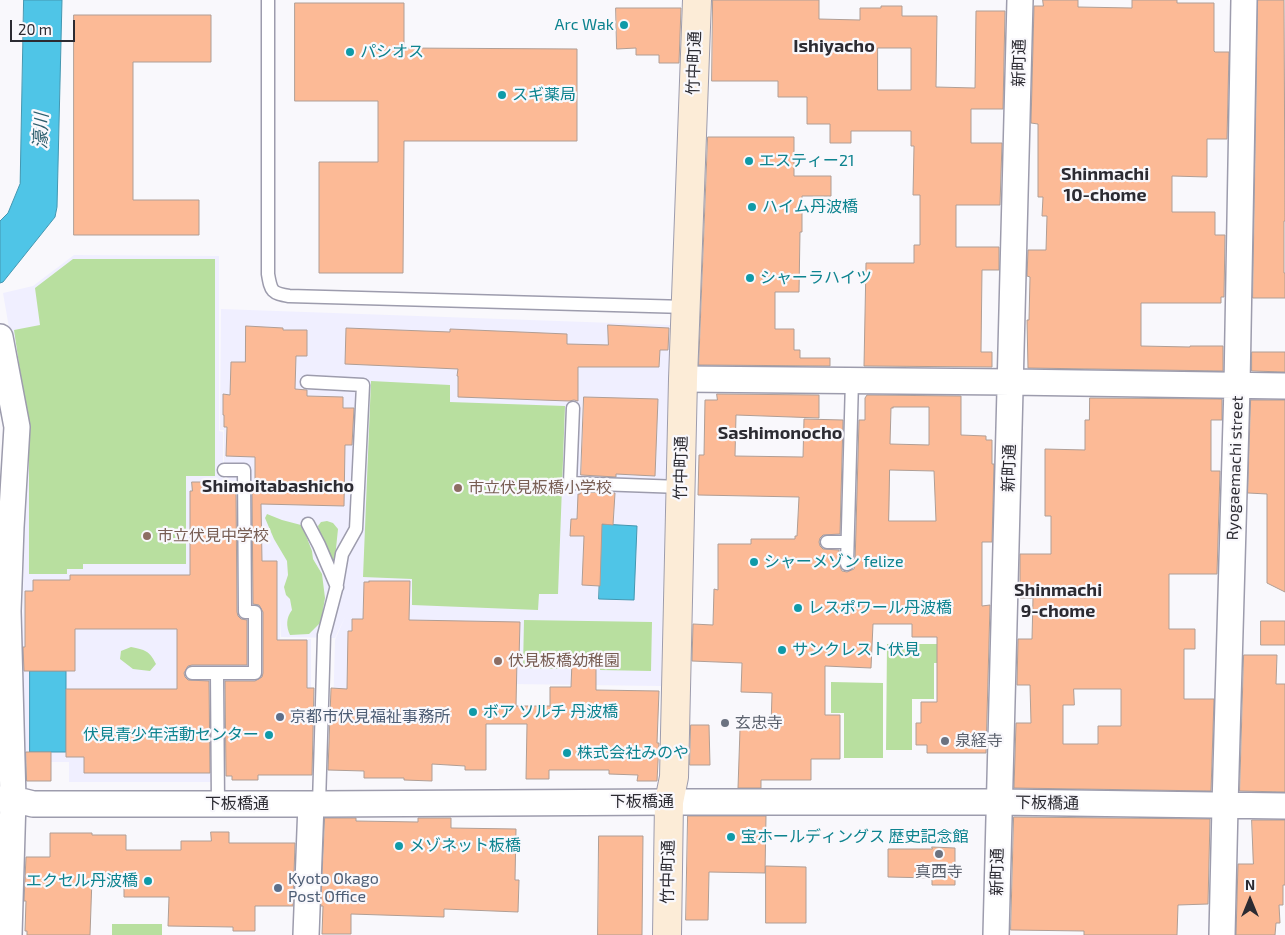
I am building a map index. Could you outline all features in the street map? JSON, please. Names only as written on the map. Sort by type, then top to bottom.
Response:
[{"type":"street","name":"竹中町通","points":[[667,935],[669,802],[674,776],[683,379],[697,0]]},
{"type":"street","name":"新町通","points":[[996,935],[1020,0]]},
{"type":"street","name":"Ryogaemachi street","points":[[1222,935],[1237,386],[1244,0]]},
{"type":"street","points":[[0,337],[8,422],[17,427],[5,527],[8,611],[5,714],[9,935]]},
{"type":"street","points":[[683,379],[1285,386]]},
{"type":"street","name":"下板橋通","points":[[6,799],[33,804],[999,802],[1285,806]]},
{"type":"street","points":[[306,935],[315,804]]},
{"type":"lane","points":[[268,0],[268,274],[270,287],[277,294],[299,297],[686,307]]},
{"type":"lane","points":[[847,564],[852,380]]},
{"type":"lane","points":[[307,382],[363,385],[356,528],[342,554],[337,587],[324,635],[315,804]]},
{"type":"lane","points":[[573,408],[570,483],[681,487]]},
{"type":"lane","points":[[192,673],[254,673],[254,612],[245,612],[244,470],[224,470]]},
{"type":"lane","points":[[308,524],[337,587]]},
{"type":"lane","points":[[827,542],[847,542]]},
{"type":"lane","points":[[217,673],[218,804]]},
{"type":"shaded area","points":[[74,255],[219,256],[219,431],[223,432],[223,465],[224,430],[220,430],[221,309],[670,325],[661,686],[359,682],[333,714],[335,640],[345,617],[335,638],[281,637],[281,618],[280,639],[311,639],[311,689],[224,689],[224,782],[69,782],[69,762],[22,762],[22,645],[27,432],[3,293],[33,286]]},
{"type":"green space","points":[[73,259],[215,259],[215,476],[186,476],[186,564],[83,564],[83,569],[67,569],[67,574],[29,574],[29,432],[14,330],[40,325],[35,288]]},
{"type":"green space","points":[[371,381],[450,385],[450,402],[565,406],[558,594],[539,594],[538,610],[412,605],[412,579],[363,577]]},
{"type":"green space","points":[[267,514],[301,525],[312,551],[313,559],[322,574],[325,598],[321,622],[309,634],[290,635],[287,625],[292,610],[290,599],[286,595],[284,587],[288,575],[287,561],[274,539],[265,518]]},
{"type":"green space","points":[[321,522],[333,523],[338,529],[334,568],[318,526]]},
{"type":"green space","points":[[524,620],[652,622],[651,671],[600,670],[600,660],[569,660],[569,669],[523,668]]},
{"type":"green space","points":[[887,644],[942,644],[941,663],[934,663],[934,699],[912,699],[912,750],[886,750]]},
{"type":"green space","points":[[131,647],[149,653],[156,664],[150,671],[133,669],[120,659],[121,651]]},
{"type":"green space","points":[[831,682],[883,683],[883,758],[844,758],[844,713],[831,713]]},
{"type":"green space","points":[[112,924],[162,924],[162,935],[112,935]]},
{"type":"water","name":"濠川","points":[[24,0],[62,0],[57,207],[55,217],[3,282],[0,283],[0,221],[8,213],[20,184]]},
{"type":"water","points":[[602,524],[637,526],[634,600],[599,599]]},
{"type":"water","points":[[30,671],[66,671],[66,752],[30,752]]},
{"type":"building","points":[[713,0],[819,0],[819,19],[860,20],[860,8],[881,8],[881,6],[902,6],[902,16],[937,16],[936,87],[975,88],[976,11],[1005,11],[1003,109],[971,109],[971,143],[1002,143],[1000,205],[956,205],[956,247],[999,247],[999,270],[982,270],[981,352],[992,352],[992,367],[864,366],[866,263],[914,263],[914,245],[920,245],[920,195],[913,195],[914,146],[911,146],[911,131],[851,131],[851,143],[830,143],[830,124],[807,124],[807,97],[778,97],[778,81],[712,81]],"holes":[[[878,48],[911,48],[911,90],[878,90]]]},
{"type":"building","points":[[1043,0],[1078,0],[1078,7],[1132,8],[1132,0],[1177,0],[1177,3],[1214,3],[1214,51],[1229,52],[1227,139],[1207,139],[1207,177],[1172,176],[1172,212],[1215,212],[1215,235],[1225,235],[1224,297],[1221,297],[1221,303],[1141,303],[1141,346],[1223,346],[1223,371],[1028,368],[1027,320],[1029,320],[1030,277],[1027,276],[1028,250],[1046,250],[1047,216],[1042,216],[1043,197],[1038,197],[1038,124],[1031,123],[1034,6],[1043,6]]},
{"type":"building","points":[[1258,0],[1284,0],[1285,298],[1253,298]]},
{"type":"building","points":[[295,3],[404,3],[404,48],[577,49],[577,141],[404,141],[403,273],[319,273],[319,162],[378,162],[378,101],[295,101]]},
{"type":"building","points":[[616,8],[681,8],[679,63],[659,63],[659,55],[636,55],[636,48],[617,49]]},
{"type":"building","points":[[74,15],[211,15],[211,62],[133,62],[133,200],[199,200],[199,235],[74,235]]},
{"type":"building","points":[[708,137],[794,137],[794,176],[831,176],[831,196],[802,196],[799,292],[775,292],[775,329],[794,329],[794,350],[800,350],[800,358],[830,358],[830,366],[699,365]]},
{"type":"building","points":[[608,325],[669,328],[668,350],[660,350],[659,367],[578,367],[578,401],[458,397],[458,369],[345,364],[346,328],[450,332],[450,329],[567,334],[567,344],[608,345]]},
{"type":"building","points":[[246,326],[283,328],[283,330],[307,330],[307,356],[296,356],[295,389],[307,390],[307,396],[343,397],[343,408],[354,408],[352,445],[345,445],[344,506],[261,504],[262,561],[277,561],[277,640],[307,640],[307,688],[314,688],[312,775],[258,775],[258,780],[232,780],[232,776],[226,776],[225,681],[255,681],[262,677],[263,673],[263,612],[259,605],[253,604],[252,491],[255,491],[255,457],[226,456],[227,427],[224,427],[223,415],[223,394],[230,395],[231,362],[245,362]]},
{"type":"building","points":[[1252,352],[1285,352],[1285,372],[1252,371]]},
{"type":"building","points":[[717,394],[819,395],[819,418],[736,415],[735,456],[803,457],[804,419],[843,420],[840,534],[823,535],[819,542],[823,549],[839,550],[840,567],[842,571],[847,572],[854,569],[855,564],[859,420],[865,420],[865,398],[867,395],[961,396],[961,435],[986,436],[986,440],[992,440],[992,464],[994,464],[992,542],[982,542],[982,606],[990,605],[986,753],[927,753],[927,745],[916,745],[916,723],[921,723],[921,702],[937,702],[937,637],[912,637],[912,624],[873,624],[871,668],[825,666],[825,715],[840,715],[840,759],[811,759],[811,780],[761,780],[761,788],[738,788],[740,729],[771,728],[772,693],[741,692],[742,663],[692,661],[693,624],[713,625],[714,589],[718,590],[718,544],[751,544],[751,539],[795,539],[795,536],[797,536],[799,497],[698,495],[699,455],[704,455],[705,400],[717,400]],"holes":[[[929,407],[929,445],[890,444],[891,408]],[[890,470],[934,471],[936,521],[889,521]]]},
{"type":"building","points":[[584,397],[658,399],[655,476],[616,474],[616,477],[581,475]]},
{"type":"building","points":[[1090,398],[1222,399],[1222,420],[1211,420],[1211,471],[1220,471],[1217,574],[1169,574],[1169,629],[1195,629],[1195,649],[1184,649],[1184,699],[1214,699],[1211,791],[1014,788],[1016,723],[1031,723],[1030,685],[1017,685],[1018,639],[1032,639],[1033,598],[1020,598],[1020,554],[1051,554],[1051,516],[1045,516],[1045,449],[1085,450],[1085,420],[1089,420]],"holes":[[[1074,689],[1121,689],[1121,726],[1098,726],[1098,744],[1063,744],[1063,705],[1074,705]]]},
{"type":"building","points":[[1251,400],[1285,400],[1285,592],[1267,583],[1267,494],[1248,493]]},
{"type":"building","points":[[192,482],[220,482],[220,491],[236,491],[237,612],[241,619],[247,620],[247,665],[192,665],[188,666],[184,673],[188,680],[209,681],[210,773],[84,773],[84,757],[66,757],[66,689],[177,689],[177,629],[75,629],[75,671],[24,671],[25,591],[33,591],[33,580],[70,580],[70,575],[190,575],[190,491],[192,491]]},
{"type":"building","points":[[580,492],[615,493],[613,525],[602,524],[600,586],[582,585],[584,536],[570,536],[571,519],[577,519],[578,494]]},
{"type":"building","points":[[410,581],[409,620],[520,622],[516,706],[550,706],[550,687],[571,687],[572,661],[596,661],[596,690],[659,691],[657,781],[637,781],[638,775],[609,774],[609,770],[549,770],[549,779],[526,779],[527,724],[486,724],[486,770],[465,770],[465,766],[432,764],[432,781],[404,780],[404,778],[364,778],[364,771],[328,770],[331,688],[347,689],[348,631],[352,631],[352,619],[363,619],[364,582]]},
{"type":"building","points":[[1261,621],[1285,621],[1285,645],[1261,645]]},
{"type":"building","points":[[1244,655],[1277,655],[1276,684],[1285,684],[1285,792],[1240,791]]},
{"type":"building","points":[[691,725],[709,725],[710,765],[690,765]]},
{"type":"building","points":[[26,752],[51,752],[51,781],[27,781]]},
{"type":"building","points":[[688,816],[766,816],[765,873],[709,872],[708,920],[686,920]]},
{"type":"building","points":[[1014,817],[1210,819],[1208,904],[1178,905],[1177,935],[1084,935],[1084,931],[1011,930]]},
{"type":"building","points":[[325,818],[356,818],[356,821],[418,822],[418,818],[451,818],[451,828],[516,829],[515,880],[519,880],[518,912],[444,909],[444,917],[351,914],[351,934],[322,934],[323,906],[321,906]]},
{"type":"building","points":[[1252,820],[1285,820],[1285,885],[1283,885],[1283,905],[1279,905],[1280,923],[1276,923],[1275,935],[1236,935],[1238,864],[1253,864]]},
{"type":"building","points":[[211,832],[229,832],[229,843],[295,843],[293,906],[255,906],[255,931],[233,931],[233,927],[168,926],[169,897],[124,897],[124,878],[92,878],[90,935],[27,935],[27,931],[25,931],[26,901],[24,901],[26,857],[50,857],[50,833],[126,835],[126,850],[181,850],[181,841],[211,841]]},
{"type":"building","points":[[599,836],[643,836],[642,935],[598,935]]},
{"type":"building","points":[[932,847],[955,848],[955,885],[932,885],[932,878],[888,877],[888,849],[932,849]]},
{"type":"building","points":[[766,866],[806,867],[806,923],[766,923]]},
{"type":"place","name":"Arc Wak","points":[[624,25]]},
{"type":"place","name":"パシオス","points":[[350,52]]},
{"type":"place","name":"スギ薬局","points":[[502,95]]},
{"type":"place","name":"エスティー21","points":[[749,161]]},
{"type":"place","name":"ハイム丹波橋","points":[[752,207]]},
{"type":"place","name":"シャーラハイツ","points":[[750,278]]},
{"type":"place","name":"市立伏見板橋小学校","points":[[458,488]]},
{"type":"place","name":"市立伏見中学校","points":[[147,536]]},
{"type":"place","name":"シャーメゾン felize","points":[[754,562]]},
{"type":"place","name":"レスポワール丹波橋","points":[[798,608]]},
{"type":"place","name":"サンクレスト伏見","points":[[782,650]]},
{"type":"place","name":"伏見板橋幼稚園","points":[[498,661]]},
{"type":"place","name":"ボア ソルチ 丹波橋","points":[[473,712]]},
{"type":"place","name":"京都市伏見福祉事務所","points":[[280,717]]},
{"type":"place","name":"玄忠寺","points":[[725,723]]},
{"type":"place","name":"伏見青少年活動センター","points":[[269,735]]},
{"type":"place","name":"泉経寺","points":[[945,741]]},
{"type":"place","name":"株式会社みのや","points":[[567,753]]},
{"type":"place","name":"宝ホールディングス 歴史記念館","points":[[731,837]]},
{"type":"place","name":"メゾネット板橋","points":[[399,846]]},
{"type":"place","name":"真西寺","points":[[939,854]]},
{"type":"place","name":"エクセル丹波橋","points":[[148,881]]},
{"type":"place","name":"Kyoto Okago Post Office","points":[[278,888]]},
{"type":"district","name":"Ishiyacho","points":[[834,46]]},
{"type":"district","name":"Shinmachi 10-chome","points":[[1105,184]]},
{"type":"district","name":"Sashimonocho","points":[[780,433]]},
{"type":"district","name":"Shimoitabashicho","points":[[278,486]]},
{"type":"district","name":"Shinmachi 9-chome","points":[[1058,600]]}]
